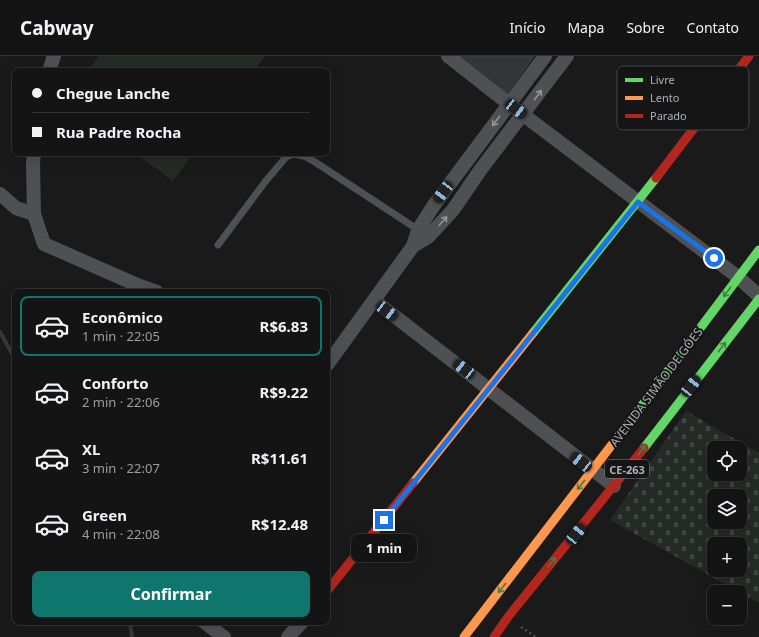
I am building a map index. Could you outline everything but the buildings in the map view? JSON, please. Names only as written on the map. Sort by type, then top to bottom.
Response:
[{"type":"main road","points":[[741,66],[749,56]]},
{"type":"main road","points":[[330,587],[638,202],[693,130]]},
{"type":"main road","name":"AVENIDA SIMÃO DE GÓES","points":[[464,637],[593,471],[759,250]]},
{"type":"main road","name":"CE-263","points":[[494,637],[508,617],[614,486],[759,299]]},
{"type":"street","points":[[50,68],[54,56]]},
{"type":"street","points":[[448,56],[509,104],[738,277],[759,296]]},
{"type":"street","points":[[423,233],[434,205],[545,56]]},
{"type":"street","points":[[333,347],[374,301],[423,233],[453,210],[481,169],[524,115],[567,56]]},
{"type":"street","points":[[34,156],[34,214],[44,244],[148,289]]},
{"type":"street","points":[[0,194],[6,201],[16,208],[34,214]]},
{"type":"street","points":[[374,301],[489,388],[614,486]]},
{"type":"street","points":[[208,625],[224,637]]},
{"type":"street","points":[[288,637],[300,629]]},
{"type":"lane","points":[[218,245],[265,182],[288,156]]},
{"type":"lane","points":[[304,156],[423,233]]},
{"type":"green space","points":[[99,56],[265,56],[256,68],[89,68]]},
{"type":"green space","points":[[139,156],[191,156],[173,181]]},
{"type":"green space","points":[[686,411],[738,441],[707,441],[707,481],[747,481],[747,446],[759,453],[759,603],[747,596],[747,585],[727,585],[712,577],[747,577],[747,537],[707,537],[707,574],[610,520]]},
{"type":"waterway","points":[[0,332],[12,354]]},
{"type":"waterway","points":[[130,625],[132,637]]},
{"type":"traffic: fast","points":[[533,333],[656,178]]},
{"type":"traffic: fast","points":[[637,412],[759,250]]},
{"type":"traffic: fast","points":[[644,448],[759,299]]},
{"type":"traffic: slow","points":[[413,483],[533,333]]},
{"type":"traffic: slow","points":[[464,637],[637,412]]},
{"type":"traffic: jam","points":[[741,66],[749,56]]},
{"type":"traffic: jam","points":[[656,178],[693,130]]},
{"type":"traffic: jam","points":[[494,637],[508,617],[644,448]]},
{"type":"traffic: jam","points":[[330,587],[413,483]]},
{"type":"route","points":[[384,520],[638,202],[714,258]]}]
